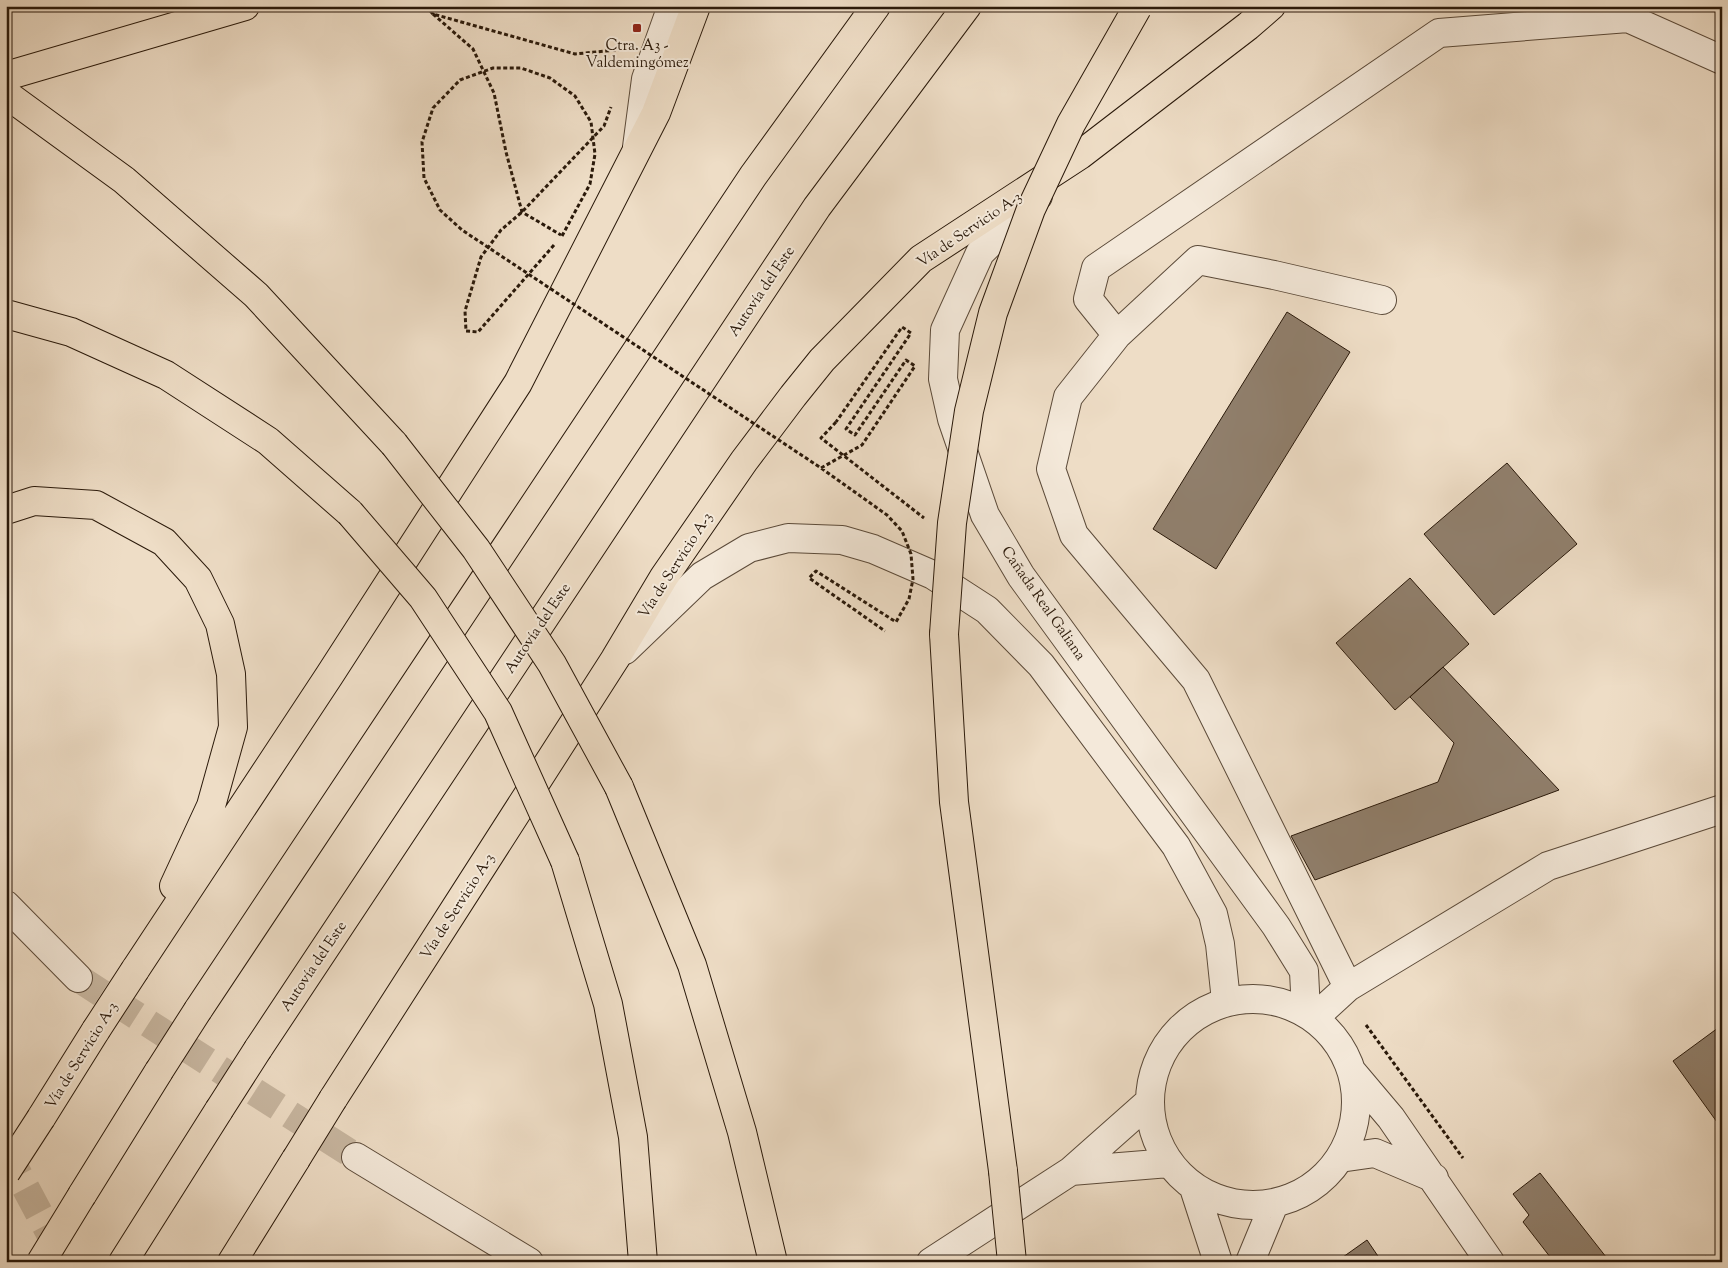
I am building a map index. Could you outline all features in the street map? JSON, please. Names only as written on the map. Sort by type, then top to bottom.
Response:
[{"type":"main road","points":[[6,76],[245,6]]},
{"type":"main road","name":"Vía de Servicio A-3","points":[[6,1172],[96,1030],[329,676],[518,383],[656,113],[696,6]]},
{"type":"main road","points":[[40,1262],[198,1010],[753,176],[876,6]]},
{"type":"main road","name":"Autovía del Este","points":[[123,1262],[258,1049],[817,207],[968,6]]},
{"type":"main road","name":"Vía de Servicio A-3","points":[[232,1262],[333,1099],[616,659],[664,577],[744,461],[822,360],[921,259],[1080,155],[1248,26],[1271,6]]},
{"type":"main road","points":[[1012,1262],[1003,1171],[954,802],[944,634],[952,523],[969,411],[993,313],[1031,209],[1071,124],[1138,7]]},
{"type":"main road","points":[[14,99],[124,180],[256,295],[394,444],[476,549],[552,664],[619,787],[692,965],[742,1132],[773,1262]]},
{"type":"main road","points":[[6,314],[71,332],[166,375],[268,441],[350,513],[423,598],[498,712],[565,861],[608,1004],[633,1137],[644,1262]]},
{"type":"main road","points":[[6,510],[34,501],[96,505],[164,542],[198,579],[220,624],[231,674],[233,727],[211,806],[135,970]]},
{"type":"street","points":[[637,150],[646,79],[672,6]]},
{"type":"street","points":[[1117,335],[1088,299],[1096,268],[1439,33],[1628,18],[1722,60]]},
{"type":"street","name":"Cañada Real Galiana","points":[[1080,155],[980,253],[945,330],[943,379],[952,419],[985,515],[1021,576],[1276,926],[1304,971],[1310,1015]]},
{"type":"street","points":[[1348,987],[1196,680],[1074,535],[1051,469],[1068,397],[1117,335],[1198,260],[1382,300]]},
{"type":"street","points":[[616,659],[702,576],[749,548],[788,538],[842,540],[873,549],[933,575],[987,610],[1040,665],[1176,846],[1213,914],[1220,944],[1226,1001]]},
{"type":"street","points":[[1310,1015],[1348,987],[1548,866],[1722,809]]},
{"type":"street","points":[[6,906],[78,978]]},
{"type":"street","points":[[1353,1073],[1357,1102],[1352,1131],[1340,1158],[1323,1179],[1300,1195],[1274,1204],[1232,1204],[1194,1188],[1169,1163],[1154,1133],[1150,1100],[1153,1074],[1164,1049],[1180,1028],[1201,1012],[1226,1001],[1253,998],[1280,1002],[1310,1015],[1326,1028],[1342,1049],[1353,1073],[1391,1118],[1490,1262]]},
{"type":"street","points":[[931,1262],[1071,1171],[1150,1100]]},
{"type":"street","points":[[1340,1158],[1375,1153],[1434,1178]]},
{"type":"street","points":[[356,1157],[529,1262]]},
{"type":"street","points":[[1071,1171],[1169,1163]]},
{"type":"street","points":[[1194,1188],[1218,1262]]},
{"type":"street","points":[[1250,1262],[1274,1204]]},
{"type":"path","points":[[426,6],[473,49],[494,93],[506,152],[522,212],[562,236]]},
{"type":"path","points":[[433,14],[575,54],[634,48]]},
{"type":"path","points":[[614,100],[604,126],[522,212],[500,230],[482,257],[465,311],[466,330],[478,332],[562,236],[590,184],[595,154],[591,122],[575,96],[550,78],[522,68],[493,68],[460,80],[434,108],[422,142],[424,178],[440,210],[462,230],[821,468],[887,515],[902,531],[911,554],[913,579],[909,599],[896,622],[816,571],[809,578],[885,631]]},
{"type":"path","points":[[821,468],[862,445],[915,366],[906,360],[855,435],[846,429],[911,333],[902,327],[836,422],[822,438],[927,521]]},
{"type":"path","points":[[1366,1025],[1463,1158]]},
{"type":"building","points":[[1287,312],[1350,352],[1216,569],[1153,529]]},
{"type":"building","points":[[1507,463],[1577,544],[1494,615],[1424,534]]},
{"type":"building","points":[[1410,578],[1469,644],[1395,710],[1336,643]]},
{"type":"building","points":[[1443,667],[1559,790],[1315,880],[1291,836],[1438,782],[1454,743],[1410,697]]},
{"type":"building","points":[[1722,1025],[1722,1129],[1673,1061]]},
{"type":"building","points":[[1540,1173],[1610,1262],[1554,1262],[1523,1222],[1529,1215],[1513,1194]]},
{"type":"building","points":[[1367,1240],[1382,1262],[1336,1262]]},
{"type":"building","points":[[1706,1256],[1710,1262],[1698,1262]]},
{"type":"tunnel","points":[[78,978],[356,1157]]},
{"type":"tunnel","points":[[6,1151],[65,1262]]},
{"type":"place","name":"Ctra. A3 - Valdemingómez","points":[[637,28]]}]
